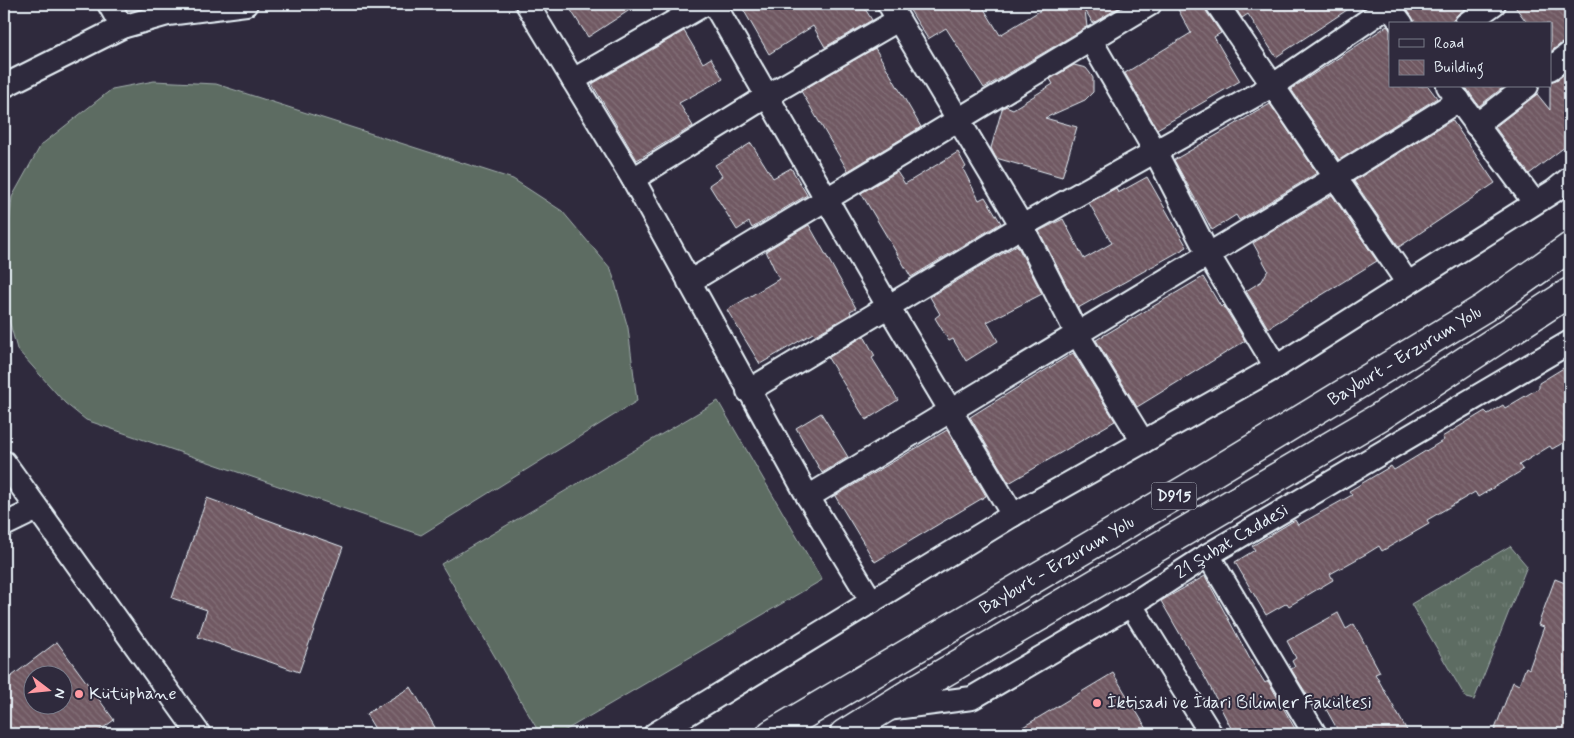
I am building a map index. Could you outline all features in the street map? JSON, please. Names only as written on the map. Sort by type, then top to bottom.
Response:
[{"type":"highway","name":"Bayburt - Erzurum Yolu","points":[[771,734],[1188,488],[1458,324],[1570,247]]},
{"type":"highway","name":"Bayburt - Erzurum Yolu","points":[[844,734],[1381,416],[1570,292]]},
{"type":"street","points":[[109,4],[122,27]]},
{"type":"street","points":[[4,86],[122,27],[168,14],[246,4]]},
{"type":"street","points":[[527,4],[632,179],[808,497],[872,602]]},
{"type":"street","points":[[573,80],[705,4]]},
{"type":"street","points":[[714,4],[888,306],[1013,515]]},
{"type":"street","points":[[689,282],[826,197],[1150,4]]},
{"type":"street","points":[[1217,4],[1407,282]]},
{"type":"street","points":[[1469,22],[1494,4]]},
{"type":"street","points":[[748,391],[1022,226],[1272,86],[1392,11]]},
{"type":"street","points":[[632,179],[767,96],[894,12],[1022,226],[1077,334],[1143,442]]},
{"type":"street","points":[[1090,39],[1154,151],[1208,254],[1276,367]]},
{"type":"street","points":[[1552,68],[1570,54]]},
{"type":"street","points":[[1476,125],[1524,88]]},
{"type":"street","points":[[808,497],[1336,177],[1453,93],[1534,202]]},
{"type":"street","points":[[656,734],[1013,515],[1276,367],[1407,282],[1554,191],[1570,178]]},
{"type":"street","name":"21 Şubat Caddesi","points":[[884,710],[972,698],[1131,605],[1208,555],[1570,342]]},
{"type":"street","points":[[4,462],[198,734]]},
{"type":"street","points":[[4,525],[37,509]]},
{"type":"street","points":[[1208,555],[1315,734]]},
{"type":"street","points":[[1131,605],[1211,734]]},
{"type":"green space","points":[[154,81],[216,84],[513,179],[562,211],[611,269],[628,328],[637,401],[421,535],[86,420],[65,403],[17,349],[4,302],[4,271],[12,197],[41,145],[112,89]]},
{"type":"green space","points":[[718,401],[822,580],[559,734],[540,734],[441,564]]},
{"type":"green space","points":[[1510,546],[1527,566],[1474,700],[1466,698],[1411,604]]},
{"type":"building","points":[[567,4],[639,4],[588,37]]},
{"type":"building","points":[[740,4],[862,4],[872,20],[825,47],[813,26],[769,54]]},
{"type":"building","points":[[906,4],[981,4],[1000,35],[1051,4],[1125,4],[1093,23],[1085,10],[1087,27],[984,88],[946,28],[928,39]]},
{"type":"building","points":[[1175,4],[1204,4],[1206,11],[1221,33],[1214,37],[1240,81],[1157,129],[1125,73],[1191,33]]},
{"type":"building","points":[[1233,4],[1356,4],[1276,57],[1248,14],[1242,18]]},
{"type":"building","points":[[1403,4],[1472,4],[1458,14],[1452,22],[1415,22]]},
{"type":"building","points":[[1513,4],[1559,4],[1570,18],[1570,40],[1552,50],[1552,22],[1526,22]]},
{"type":"building","points":[[1387,26],[1389,29],[1389,88],[1430,88],[1437,98],[1339,160],[1291,89]]},
{"type":"building","points":[[684,31],[703,63],[711,58],[723,79],[679,103],[693,126],[637,160],[592,84]]},
{"type":"building","points":[[875,48],[921,127],[848,171],[801,91]]},
{"type":"building","points":[[1074,65],[1086,68],[1090,73],[1093,78],[1093,92],[1085,100],[1045,118],[1077,127],[1062,177],[996,158],[991,148],[1002,109],[1006,106],[1013,109],[1053,84],[1050,79]]},
{"type":"building","points":[[1570,70],[1570,143],[1529,174],[1495,127],[1537,94],[1550,110],[1550,88],[1552,88],[1552,81]]},
{"type":"building","points":[[1466,88],[1502,88],[1479,106]]},
{"type":"building","points":[[1270,104],[1317,173],[1239,220],[1236,215],[1212,230],[1174,160]]},
{"type":"building","points":[[1452,120],[1495,183],[1399,247],[1354,181]]},
{"type":"building","points":[[751,143],[773,178],[791,168],[807,195],[752,228],[749,222],[737,230],[709,185],[722,176],[715,165]]},
{"type":"building","points":[[958,152],[966,167],[963,169],[979,200],[985,197],[1001,223],[911,277],[861,193],[897,172],[905,184]]},
{"type":"building","points":[[1147,177],[1187,247],[1078,308],[1039,231],[1063,219],[1084,259],[1112,243],[1089,203],[1116,188],[1118,193]]},
{"type":"building","points":[[1332,195],[1377,261],[1268,328],[1246,291],[1262,281],[1268,270],[1253,243]]},
{"type":"building","points":[[809,225],[856,308],[850,311],[851,314],[815,335],[813,333],[760,364],[727,310],[779,279],[766,251]]},
{"type":"building","points":[[1017,245],[1042,294],[987,322],[998,341],[966,361],[953,339],[949,341],[935,318],[940,314],[930,297]]},
{"type":"building","points":[[1203,277],[1245,341],[1137,407],[1096,340]]},
{"type":"building","points":[[864,336],[875,356],[872,358],[898,400],[866,420],[828,358]]},
{"type":"building","points":[[1073,353],[1115,421],[1009,483],[970,417]]},
{"type":"building","points":[[1570,364],[1570,439],[1552,449],[1550,446],[1519,465],[1523,470],[1478,497],[1475,492],[1427,520],[1429,524],[1382,551],[1379,546],[1330,574],[1333,580],[1289,606],[1287,603],[1266,615],[1235,562],[1255,550],[1252,546],[1295,520],[1298,525],[1352,495],[1349,491],[1391,466],[1394,470],[1444,440],[1442,437],[1485,411],[1488,414],[1503,405],[1505,408],[1539,388],[1539,383]]},
{"type":"building","points":[[821,413],[848,457],[822,473],[796,428]]},
{"type":"building","points":[[947,430],[986,496],[875,562],[835,496]]},
{"type":"building","points":[[207,498],[343,547],[299,672],[198,637],[207,610],[172,598]]},
{"type":"building","points":[[1205,576],[1251,661],[1265,683],[1268,681],[1298,734],[1234,734],[1207,681],[1161,601]]},
{"type":"building","points":[[1555,579],[1570,585],[1570,734],[1493,734],[1513,682],[1519,685],[1526,667],[1529,669],[1544,627],[1538,625]]},
{"type":"building","points":[[1338,613],[1346,629],[1354,624],[1380,672],[1375,674],[1409,734],[1340,734],[1322,702],[1314,706],[1291,669],[1295,667],[1292,661],[1296,658],[1287,641]]},
{"type":"building","name":"Kütüphane","points":[[57,642],[114,720],[95,734],[4,734],[4,682],[22,668],[22,716],[72,716],[72,666],[25,666]]},
{"type":"building","name":"İktisadi ve İdari Bilimler Fakültesi","points":[[1113,673],[1150,734],[1011,734]]},
{"type":"building","points":[[411,687],[439,734],[378,734],[366,714]]},
{"type":"place","name":"Kütüphane","points":[[79,694]]},
{"type":"place","name":"İktisadi ve İdari Bilimler Fakültesi","points":[[1097,703]]}]
